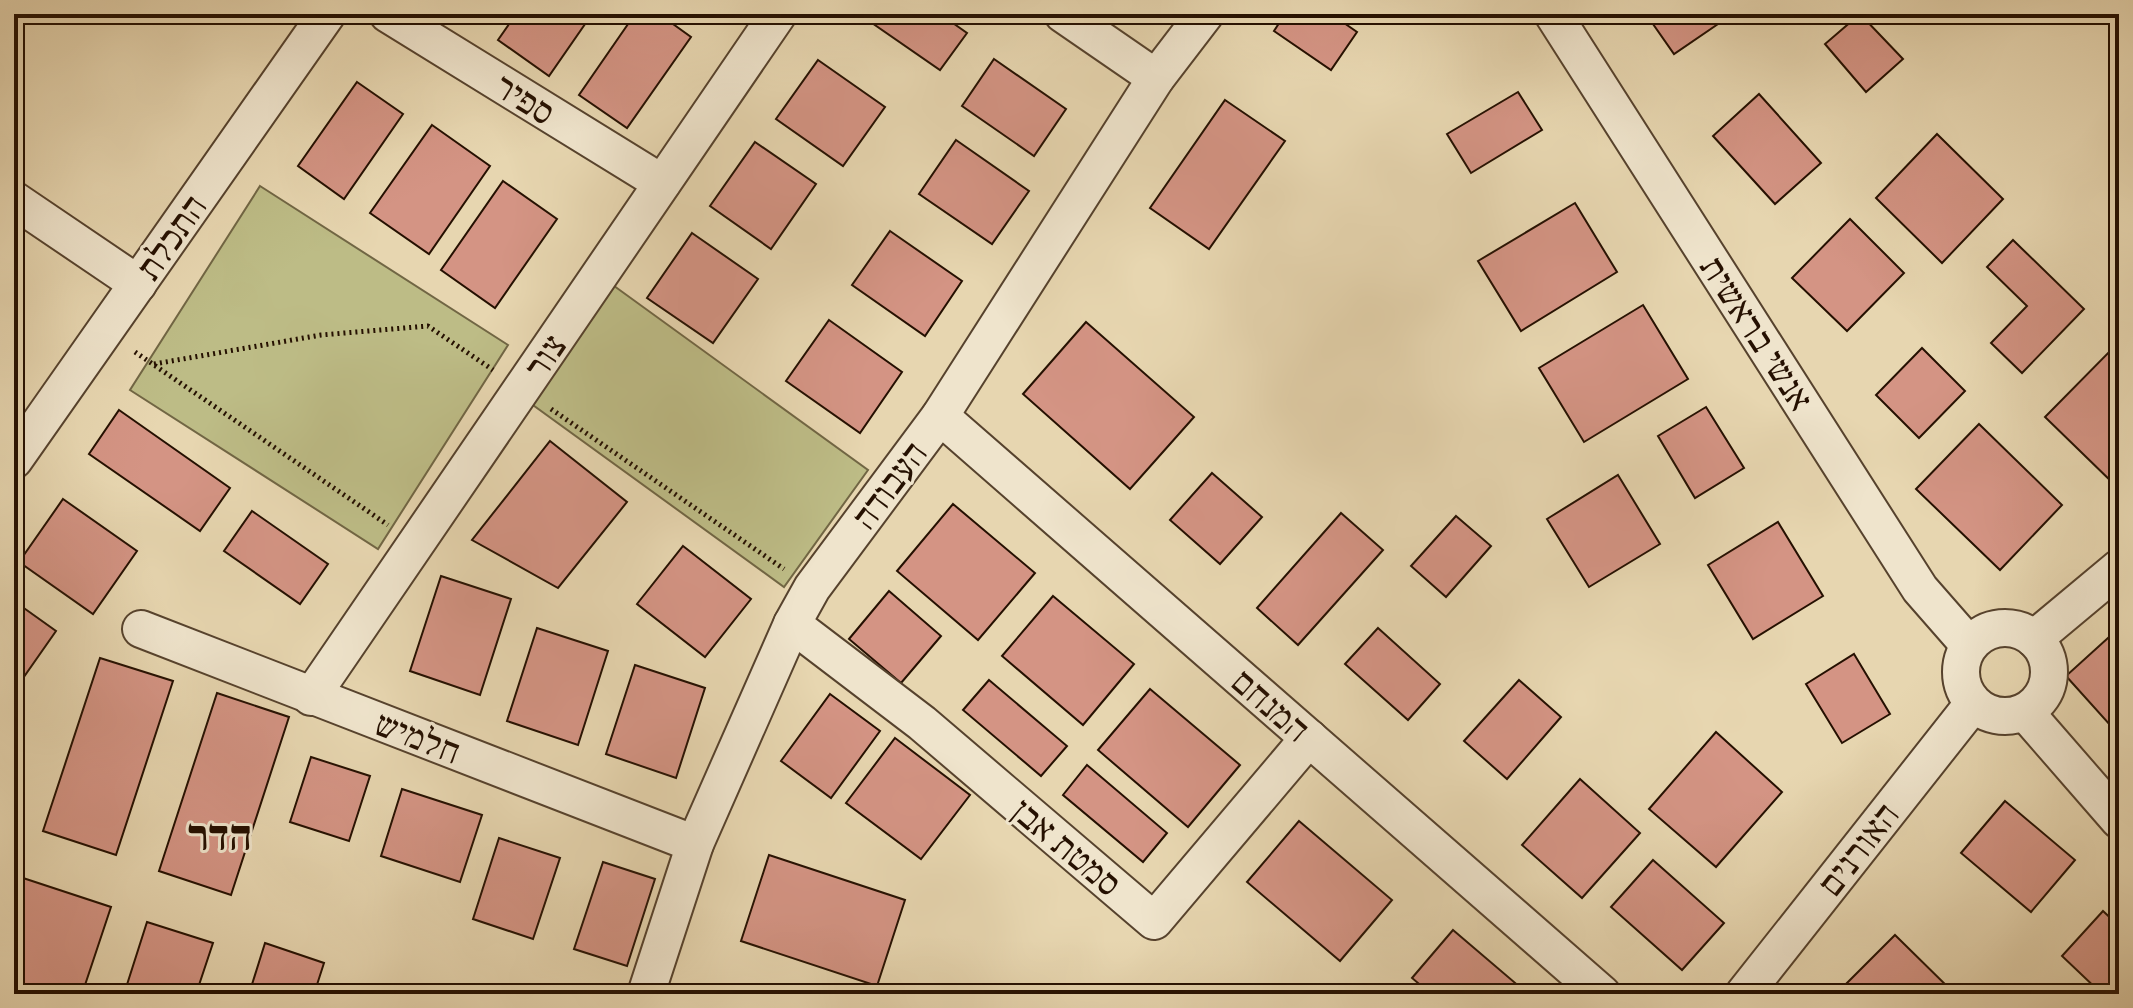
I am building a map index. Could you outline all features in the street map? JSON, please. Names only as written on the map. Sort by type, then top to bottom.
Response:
[{"type":"street","name":"התכלת","points":[[14,460],[327,14]]},
{"type":"street","name":"ספיר","points":[[388,14],[662,183]]},
{"type":"street","name":"צור","points":[[311,697],[778,14]]},
{"type":"street","points":[[1063,14],[1156,78]]},
{"type":"street","name":"העבודה","points":[[646,994],[695,844],[792,624],[812,588],[940,416],[1156,78],[1205,14]]},
{"type":"street","name":"אנשי בראשית","points":[[1553,14],[1920,589],[1969,645]]},
{"type":"street","points":[[14,200],[138,284]]},
{"type":"street","name":"המנחם","points":[[940,416],[1602,994]]},
{"type":"street","points":[[2034,639],[2119,568]]},
{"type":"street","name":"סמטת אבן","points":[[792,624],[922,723],[1154,921],[1309,738]]},
{"type":"street","points":[[2001,628],[2015,629],[2034,639],[2048,660],[2046,690],[2025,712],[1996,716],[1973,704],[1960,677],[1961,663],[1969,645],[1987,631],[2001,628]]},
{"type":"street","name":"חלמיש","points":[[141,629],[695,844]]},
{"type":"street","name":"האורנים","points":[[1744,994],[1973,704]]},
{"type":"street","points":[[2025,712],[2119,820]]},
{"type":"path","points":[[105,331],[416,544]]},
{"type":"shaded area","points":[[260,186],[508,345],[378,549],[130,390]]},
{"type":"shaded area","points":[[610,283],[868,470],[784,587],[526,400]]},
{"type":"building","points":[[516,14],[592,14],[549,76],[498,40]]},
{"type":"building","points":[[635,14],[659,14],[691,37],[627,128],[579,95]]},
{"type":"building","points":[[859,14],[940,14],[967,33],[940,70]]},
{"type":"building","points":[[1285,14],[1331,14],[1357,32],[1331,70],[1274,31]]},
{"type":"building","points":[[1646,14],[1711,14],[1718,24],[1674,54]]},
{"type":"building","points":[[1860,14],[1903,59],[1866,92],[1825,44]]},
{"type":"building","points":[[994,59],[1066,109],[1034,156],[962,106]]},
{"type":"building","points":[[818,60],[885,107],[843,166],[776,119]]},
{"type":"building","points":[[357,82],[403,114],[344,199],[298,166]]},
{"type":"building","points":[[1518,92],[1542,130],[1471,173],[1447,134]]},
{"type":"building","points":[[1759,94],[1821,163],[1775,204],[1713,136]]},
{"type":"building","points":[[1225,100],[1285,141],[1209,249],[1150,208]]},
{"type":"building","points":[[432,125],[490,166],[429,254],[370,213]]},
{"type":"building","points":[[1937,134],[2003,199],[1942,263],[1876,198]]},
{"type":"building","points":[[956,140],[1029,191],[992,244],[919,194]]},
{"type":"building","points":[[755,142],[816,184],[771,249],[710,206]]},
{"type":"building","points":[[503,181],[557,219],[495,308],[441,270]]},
{"type":"building","points":[[1575,203],[1617,272],[1521,331],[1478,261]]},
{"type":"building","points":[[1850,219],[1904,273],[1847,331],[1792,278]]},
{"type":"building","points":[[890,231],[962,281],[925,336],[852,285]]},
{"type":"building","points":[[692,233],[758,279],[713,343],[647,298]]},
{"type":"building","points":[[2013,240],[2084,309],[2022,373],[1991,343],[2027,306],[1987,267]]},
{"type":"building","points":[[1643,305],[1688,379],[1584,442],[1539,368]]},
{"type":"building","points":[[829,320],[902,372],[860,433],[786,381]]},
{"type":"building","points":[[1086,322],[1194,417],[1130,489],[1023,394]]},
{"type":"building","points":[[2114,347],[2119,351],[2119,481],[2115,485],[2045,417]]},
{"type":"building","points":[[1922,348],[1965,391],[1919,438],[1876,395]]},
{"type":"building","points":[[1706,407],[1744,468],[1695,498],[1658,436]]},
{"type":"building","points":[[119,410],[230,488],[200,531],[89,454]]},
{"type":"building","points":[[1979,424],[2062,505],[2000,570],[1916,489]]},
{"type":"building","points":[[550,441],[627,502],[558,588],[472,540]]},
{"type":"building","points":[[1212,473],[1262,517],[1220,564],[1170,520]]},
{"type":"building","points":[[1618,475],[1660,544],[1589,587],[1547,519]]},
{"type":"building","points":[[63,499],[137,551],[93,614],[19,562]]},
{"type":"building","points":[[953,504],[1035,573],[978,640],[897,571]]},
{"type":"building","points":[[252,511],[328,564],[300,604],[224,551]]},
{"type":"building","points":[[1341,513],[1383,550],[1298,645],[1257,608]]},
{"type":"building","points":[[1456,516],[1491,546],[1446,597],[1411,566]]},
{"type":"building","points":[[1778,522],[1823,596],[1753,639],[1708,565]]},
{"type":"building","points":[[683,546],[751,599],[705,657],[637,604]]},
{"type":"building","points":[[441,576],[511,599],[480,695],[410,671]]},
{"type":"building","points":[[889,591],[941,636],[901,683],[849,639]]},
{"type":"building","points":[[1053,596],[1134,664],[1083,725],[1002,656]]},
{"type":"building","points":[[14,601],[56,631],[14,691]]},
{"type":"building","points":[[537,628],[608,651],[578,745],[507,721]]},
{"type":"building","points":[[1378,628],[1440,684],[1408,720],[1345,664]]},
{"type":"building","points":[[2119,628],[2119,735],[2066,676]]},
{"type":"building","points":[[1854,654],[1890,714],[1842,743],[1806,684]]},
{"type":"building","points":[[100,658],[173,681],[116,855],[43,831]]},
{"type":"building","points":[[635,665],[705,688],[676,778],[606,754]]},
{"type":"building","points":[[989,680],[1067,746],[1041,776],[963,710]]},
{"type":"building","points":[[1519,680],[1561,717],[1507,779],[1464,741]]},
{"type":"building","points":[[1150,689],[1240,765],[1188,827],[1098,750]]},
{"type":"building","points":[[217,693],[289,717],[231,895],[159,871]]},
{"type":"building","points":[[830,694],[880,731],[831,798],[781,761]]},
{"type":"building","points":[[1716,732],[1782,792],[1716,867],[1649,809]]},
{"type":"building","points":[[895,738],[970,795],[921,859],[846,803]]},
{"type":"building","points":[[311,757],[370,776],[349,841],[290,822]]},
{"type":"building","points":[[1087,765],[1167,833],[1143,862],[1063,795]]},
{"type":"building","points":[[1580,779],[1640,833],[1582,898],[1522,845]]},
{"type":"building","points":[[402,789],[482,815],[460,882],[381,856]]},
{"type":"building","points":[[2005,801],[2075,860],[2031,912],[1961,853]]},
{"type":"building","points":[[1299,821],[1392,900],[1340,961],[1247,882]]},
{"type":"building","points":[[499,838],[560,858],[533,939],[473,919]]},
{"type":"building","points":[[769,855],[905,900],[877,986],[741,941]]},
{"type":"building","points":[[1653,860],[1724,923],[1682,970],[1611,907]]},
{"type":"building","points":[[603,862],[655,879],[627,966],[574,949]]},
{"type":"building","points":[[20,877],[111,907],[82,994],[14,994],[14,896]]},
{"type":"building","points":[[2103,911],[2119,926],[2119,994],[2102,994],[2062,956]]},
{"type":"building","points":[[147,922],[213,943],[196,994],[124,994]]},
{"type":"building","points":[[1453,930],[1528,994],[1431,994],[1412,978]]},
{"type":"building","points":[[1895,935],[1955,994],[1845,994],[1840,990]]},
{"type":"building","points":[[265,943],[324,963],[314,994],[249,994]]},
{"type":"district","name":"הדר","points":[[220,834]]}]
